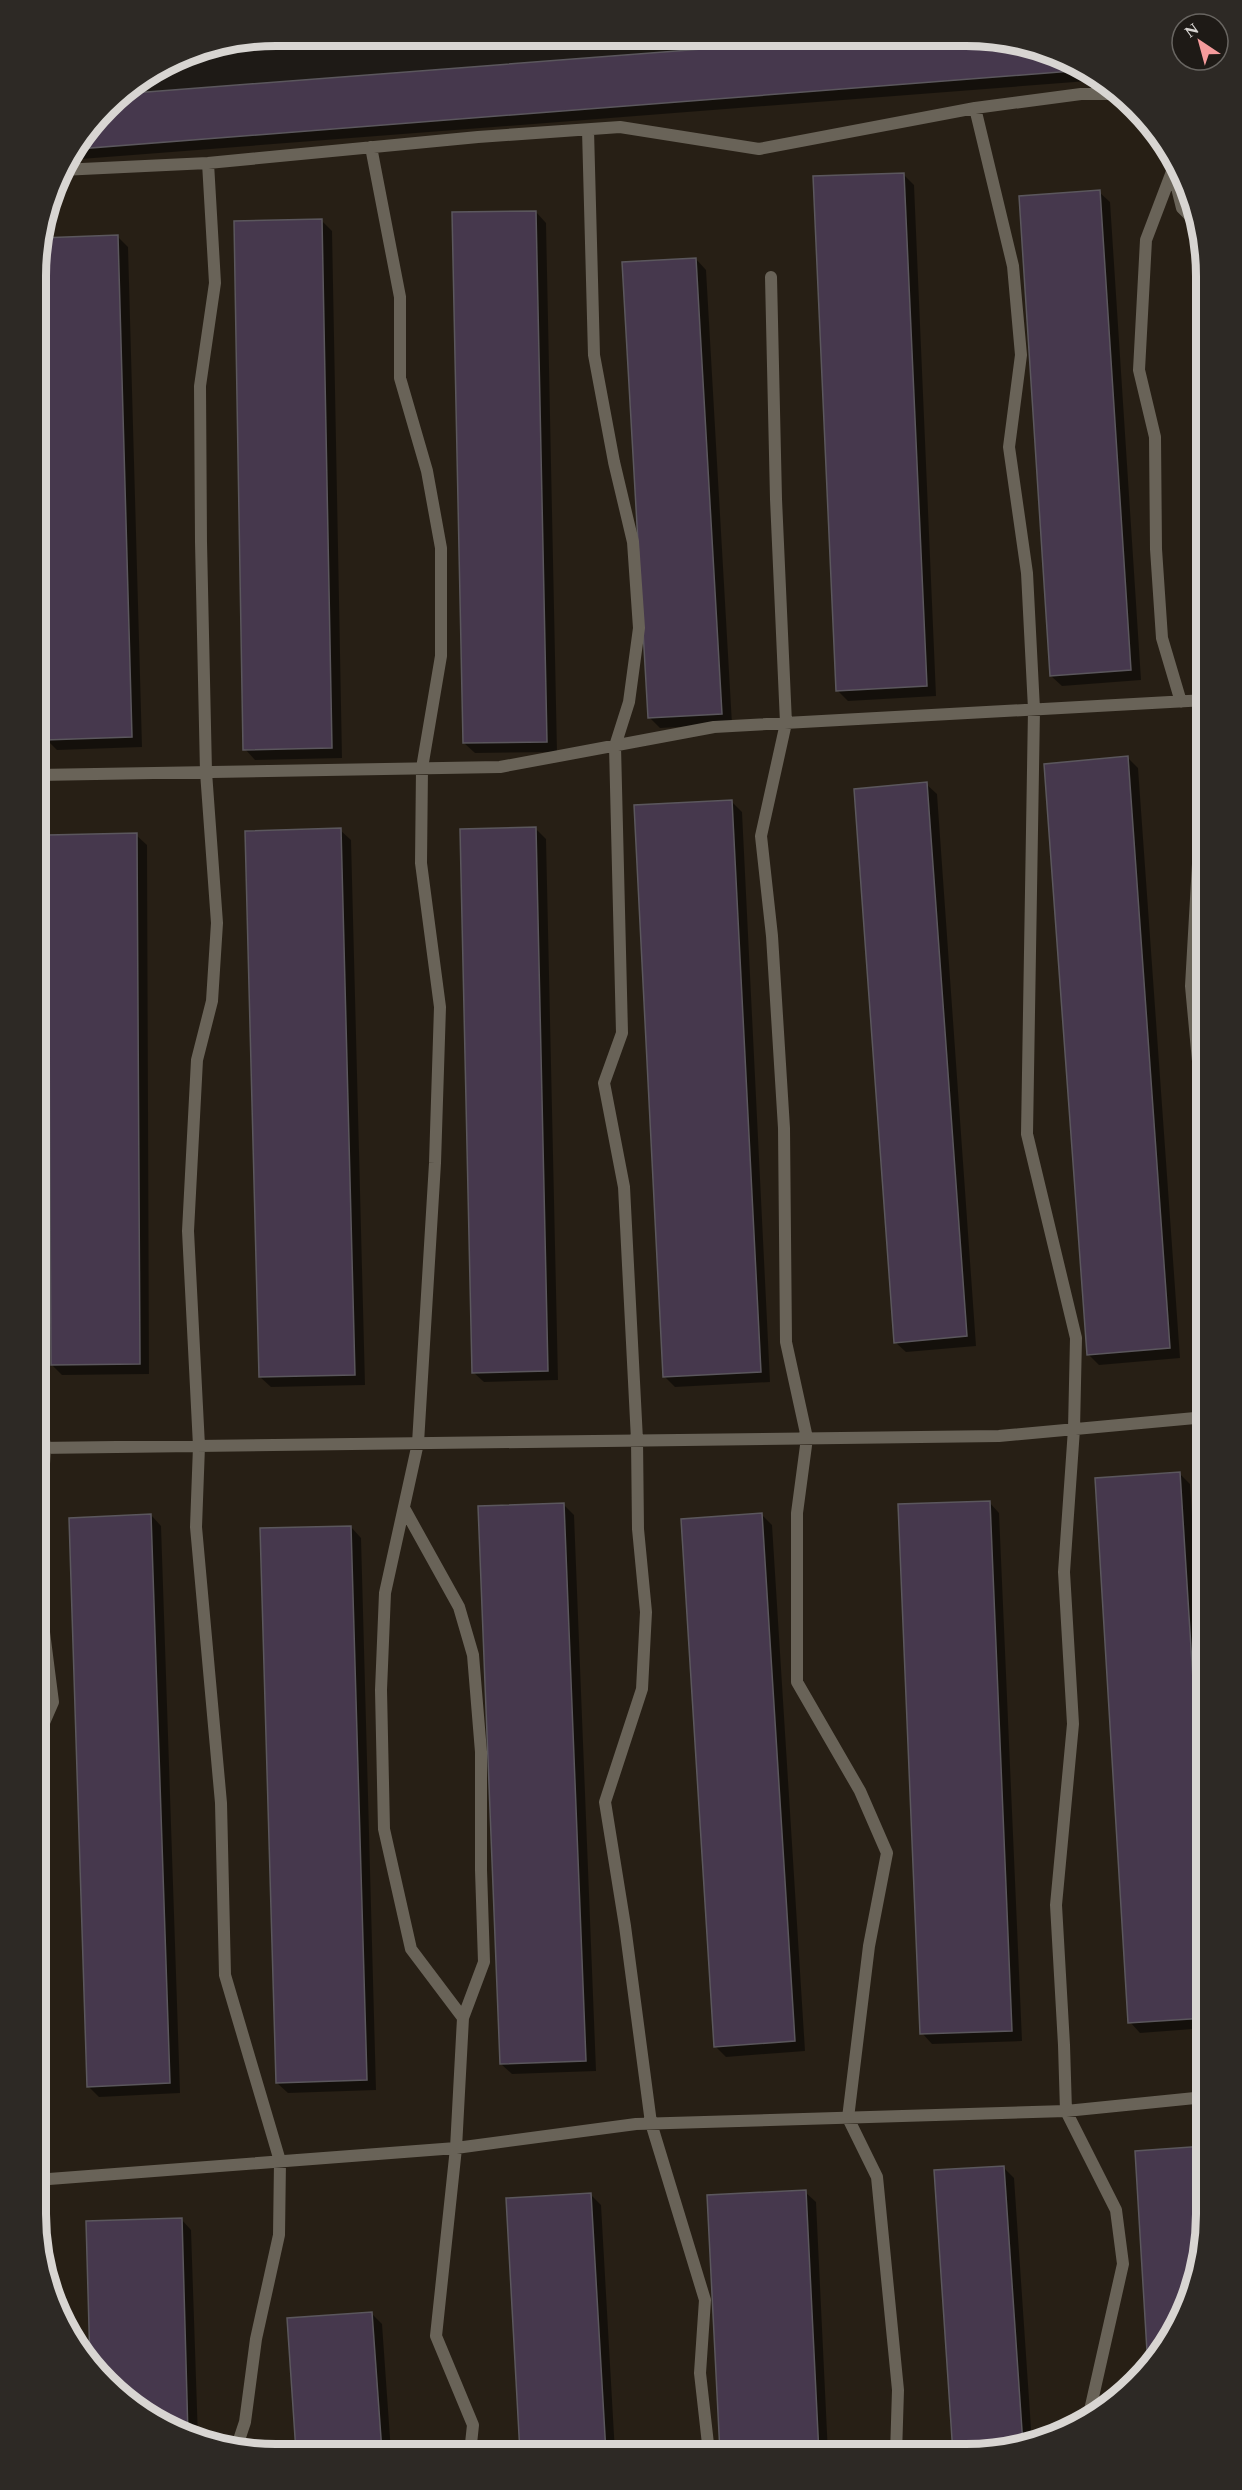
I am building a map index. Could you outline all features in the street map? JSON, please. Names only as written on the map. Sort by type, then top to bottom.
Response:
[{"type":"lane","points":[[73,169],[208,163],[620,127],[759,149],[975,108],[1081,94],[1106,94]]},
{"type":"lane","points":[[975,108],[1013,266],[1021,355],[1009,447],[1027,573],[1034,709],[1028,1134],[1076,1338],[1074,1429],[1064,1572],[1073,1724],[1056,1905],[1066,2111],[1116,2211],[1123,2264],[1091,2406]]},
{"type":"lane","points":[[588,130],[594,355],[614,462],[633,542],[639,628],[630,702],[615,746],[622,1033],[604,1083],[624,1187],[637,1440],[638,1529],[646,1612],[642,1689],[605,1802],[625,1926],[651,2123],[705,2300],[700,2373],[708,2444]]},
{"type":"lane","points":[[371,147],[400,297],[400,378],[427,471],[441,548],[441,656],[422,768],[422,863],[440,1007],[435,1163],[418,1443],[385,1593],[381,1690],[384,1829],[411,1949],[463,2018]]},
{"type":"lane","points":[[208,163],[215,283],[200,386],[206,772],[217,923],[212,1001],[197,1060],[188,1231],[199,1446],[196,1527],[221,1803],[225,1976],[280,2161],[279,2235],[256,2339],[245,2422],[239,2441]]},
{"type":"lane","points":[[1171,174],[1146,240],[1139,370],[1155,437],[1156,549],[1162,638],[1181,702]]},
{"type":"lane","points":[[1177,185],[1182,208],[1186,212]]},
{"type":"lane","points":[[771,277],[776,500],[786,723],[761,836],[772,936],[784,1128],[786,1342],[807,1438],[797,1513],[797,1682],[860,1791],[887,1852],[869,1946],[848,2118],[877,2177],[898,2390],[896,2444]]},
{"type":"lane","points":[[46,775],[500,767],[714,727],[1196,701]]},
{"type":"lane","points":[[1196,899],[1191,986],[1196,1040]]},
{"type":"lane","points":[[46,1448],[999,1436],[1196,1418]]},
{"type":"lane","points":[[404,1508],[459,1607],[473,1655],[481,1752],[484,1962],[463,2018],[456,2148],[436,2336],[473,2425],[471,2444]]},
{"type":"lane","points":[[46,1643],[54,1702],[46,1719]]},
{"type":"lane","points":[[46,2179],[456,2148],[651,2123],[1066,2111],[1196,2098]]},
{"type":"shaded area","points":[[742,46],[996,48],[1025,54],[1054,64],[1081,77],[1106,94],[1148,136],[1165,161],[1178,188],[1191,231],[1196,276],[1196,2214],[1194,2244],[1188,2273],[1178,2302],[1157,2341],[1128,2376],[1106,2396],[1081,2413],[1054,2426],[1011,2439],[966,2444],[276,2444],[246,2442],[217,2436],[188,2426],[161,2413],[136,2396],[94,2354],[77,2329],[64,2302],[51,2259],[46,2214],[46,276],[48,246],[54,217],[77,161],[94,136],[138,93]]},
{"type":"building","points":[[742,46],[996,48],[1025,54],[1070,71],[85,148],[114,114],[138,93]]},
{"type":"building","points":[[904,173],[927,686],[836,691],[813,176]]},
{"type":"building","points":[[1100,190],[1131,670],[1050,676],[1019,196]]},
{"type":"building","points":[[536,211],[547,742],[463,743],[452,212]]},
{"type":"building","points":[[322,219],[332,748],[243,750],[234,221]]},
{"type":"building","points":[[118,235],[132,737],[46,740],[46,276],[50,238]]},
{"type":"building","points":[[696,258],[722,714],[648,718],[622,262]]},
{"type":"building","points":[[1128,756],[1170,1348],[1087,1355],[1044,764]]},
{"type":"building","points":[[927,782],[967,1336],[894,1343],[854,789]]},
{"type":"building","points":[[732,800],[761,1372],[663,1377],[634,805]]},
{"type":"building","points":[[536,827],[548,1371],[472,1373],[460,829]]},
{"type":"building","points":[[341,828],[355,1375],[259,1377],[245,831]]},
{"type":"building","points":[[137,833],[140,1364],[51,1365],[48,835]]},
{"type":"building","points":[[1180,1472],[1196,1727],[1196,2019],[1128,2023],[1095,1478]]},
{"type":"building","points":[[990,1501],[1012,2031],[920,2034],[898,1504]]},
{"type":"building","points":[[564,1503],[586,2061],[500,2064],[478,1506]]},
{"type":"building","points":[[762,1513],[795,2041],[714,2047],[681,1519]]},
{"type":"building","points":[[151,1514],[170,2083],[87,2087],[69,1518]]},
{"type":"building","points":[[351,1526],[367,2080],[276,2083],[260,1528]]},
{"type":"building","points":[[1196,2147],[1196,2214],[1194,2244],[1188,2273],[1172,2315],[1147,2355],[1135,2151]]},
{"type":"building","points":[[1004,2166],[1022,2437],[996,2442],[952,2444],[934,2170]]},
{"type":"building","points":[[806,2190],[819,2444],[720,2444],[707,2195]]},
{"type":"building","points":[[591,2193],[605,2444],[520,2444],[506,2198]]},
{"type":"building","points":[[182,2218],[188,2426],[161,2413],[136,2396],[114,2376],[90,2348],[86,2221]]},
{"type":"building","points":[[372,2312],[381,2444],[295,2444],[287,2318]]}]
